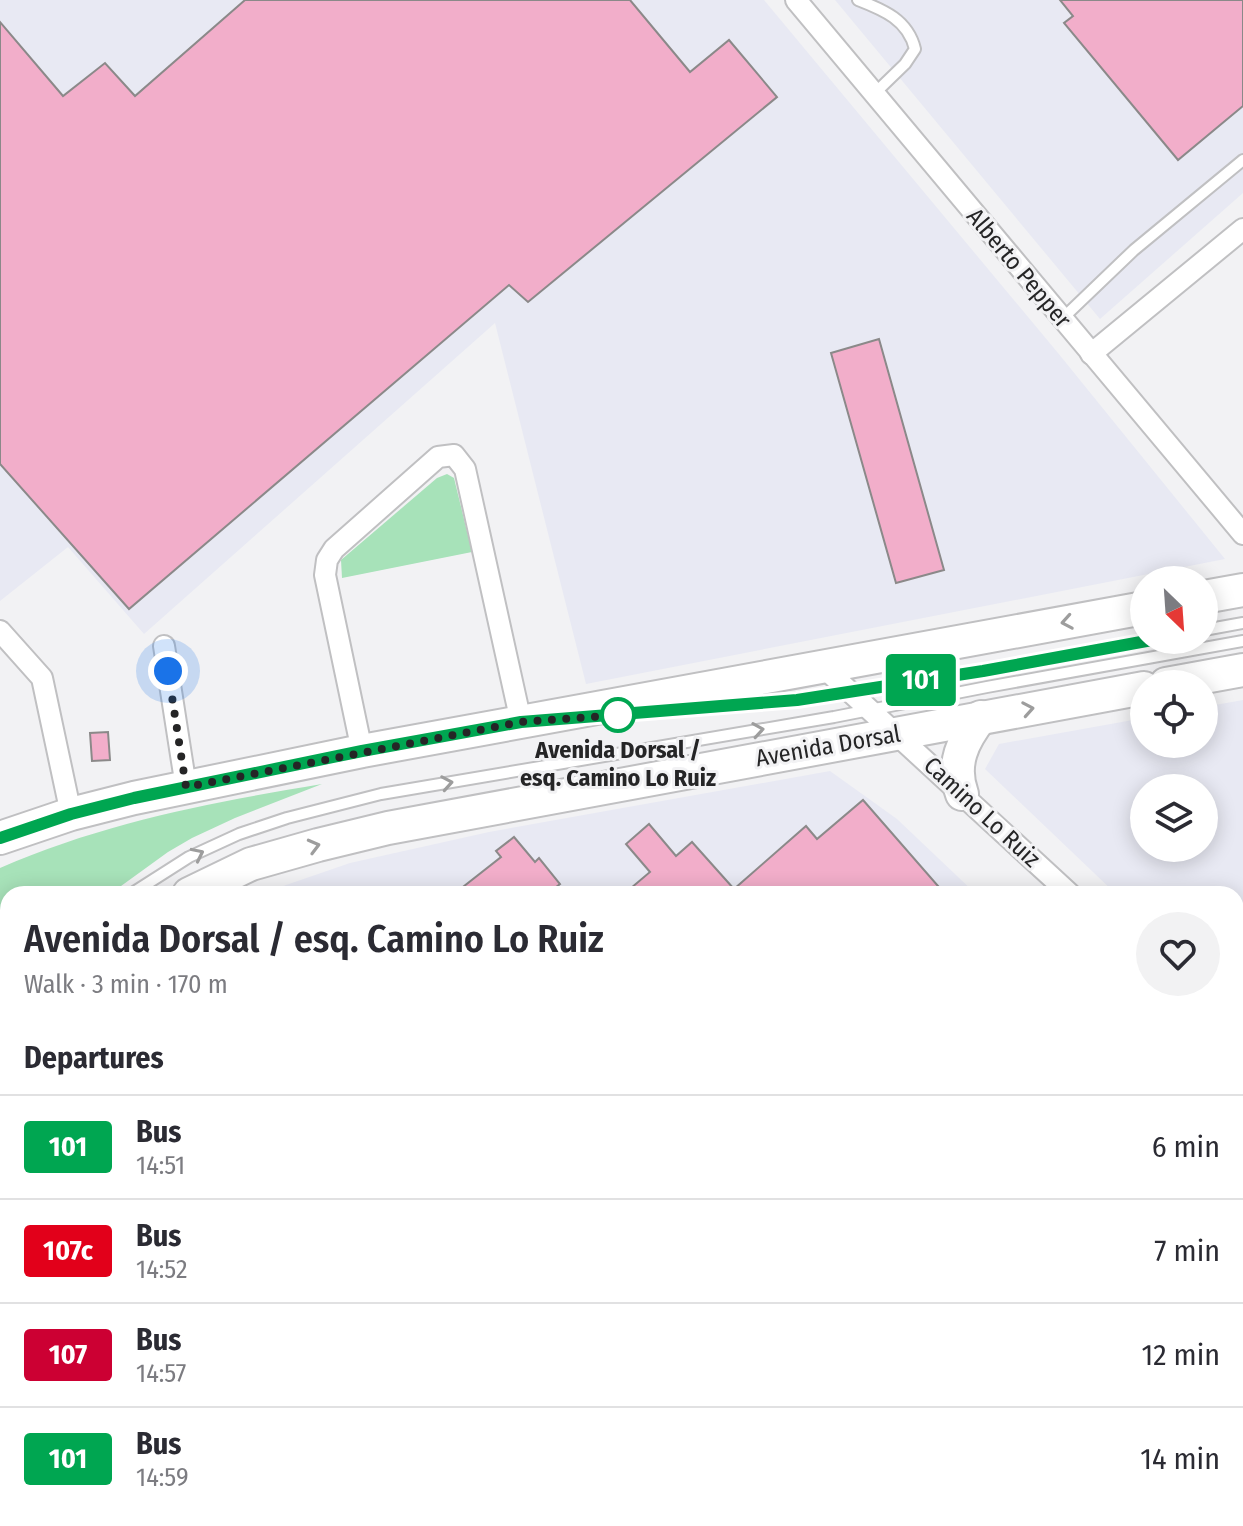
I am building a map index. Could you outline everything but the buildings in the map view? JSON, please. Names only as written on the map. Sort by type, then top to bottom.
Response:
[{"type":"main road","points":[[1218,594],[1243,590]]},
{"type":"main road","points":[[0,838],[71,814],[362,751],[1130,611]]},
{"type":"main road","points":[[1218,675],[1243,670]]},
{"type":"main road","name":"Avenida Dorsal","points":[[206,886],[251,864],[388,828],[1130,690]]},
{"type":"main road","points":[[962,794],[957,773],[960,752],[965,739],[981,717]]},
{"type":"street","name":"Alberto Pepper","points":[[796,0],[1243,534]]},
{"type":"street","points":[[1091,354],[1242,233]]},
{"type":"street","points":[[362,751],[325,575],[327,560],[334,549],[438,457],[454,455],[465,469],[521,722]]},
{"type":"street","points":[[0,631],[42,678],[71,814]]},
{"type":"street","points":[[164,646],[186,787]]},
{"type":"street","name":"Camino Lo Ruiz","points":[[822,666],[1061,886]]},
{"type":"lane","points":[[858,0],[888,11],[912,38],[915,49],[905,64],[874,94]]},
{"type":"lane","points":[[1062,319],[1134,250],[1243,160]]},
{"type":"lane","points":[[1218,627],[1243,623]]},
{"type":"lane","points":[[144,886],[189,857],[239,834],[381,794],[871,710],[1243,641]]},
{"type":"lane","points":[[647,713],[768,703],[983,671],[1130,644]]},
{"type":"lane","points":[[521,722],[631,714]]},
{"type":"shaded area","points":[[0,0],[764,0],[1225,559],[1189,566],[1130,566],[1130,578],[586,684],[495,323],[144,634],[68,547],[0,601]]},
{"type":"shaded area","points":[[835,0],[1243,0],[1243,193],[1100,319]]},
{"type":"shaded area","points":[[1243,700],[1243,886],[1108,886],[985,769],[999,744],[1130,721],[1130,758],[1218,758],[1218,704]]},
{"type":"shaded area","points":[[830,771],[897,819],[968,886],[283,886],[350,863],[489,832]]},
{"type":"green space","points":[[447,474],[454,478],[472,552],[342,578],[341,560],[437,478]]},
{"type":"green space","points":[[322,784],[192,838],[121,886],[0,886],[0,868],[40,852],[118,826]]},
{"type":"bus line","name":"101","points":[[0,838],[71,814],[134,798],[521,722],[797,700],[1130,644]]},
{"type":"place","name":"Avenida Dorsal / esq. Camino Lo Ruiz","points":[[618,715]]},
{"type":"route","points":[[168,671],[186,787],[521,722],[618,715]]}]
